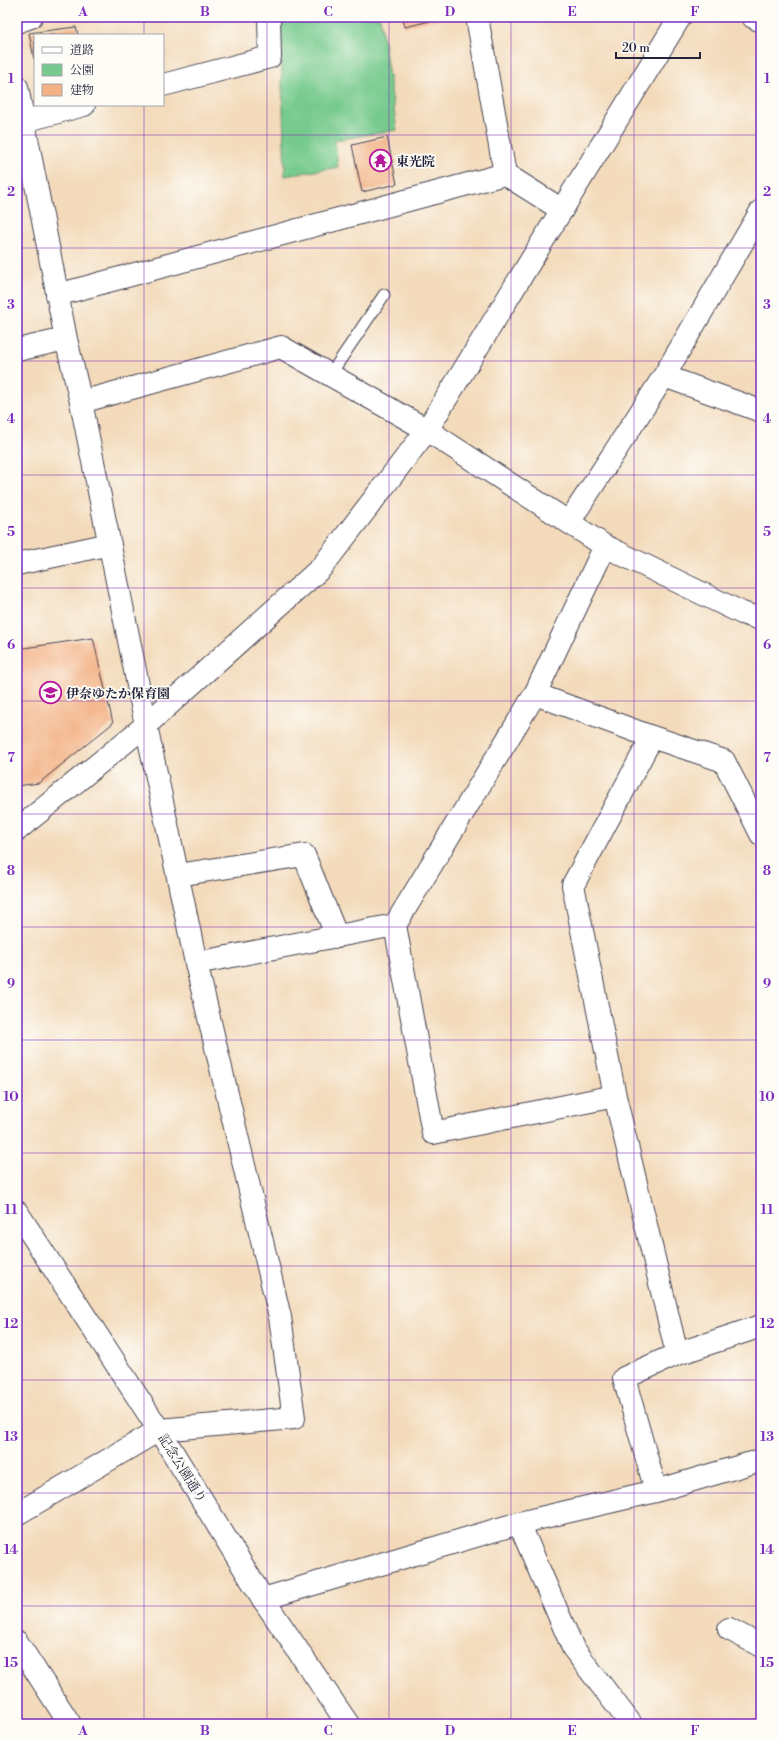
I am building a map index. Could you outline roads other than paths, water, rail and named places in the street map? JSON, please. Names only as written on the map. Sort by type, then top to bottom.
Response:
[{"type":"street","points":[[17,22],[31,17]]},
{"type":"street","points":[[164,85],[270,57],[269,17]]},
{"type":"street","points":[[477,17],[505,174]]},
{"type":"street","points":[[17,830],[146,725],[321,568],[427,430],[680,17]]},
{"type":"street","points":[[753,17],[761,21]]},
{"type":"street","points":[[17,87],[57,295],[81,402],[196,963],[280,1317],[294,1418],[159,1430],[17,1514]]},
{"type":"street","points":[[24,120],[80,106]]},
{"type":"street","points":[[57,295],[505,174],[562,210]]},
{"type":"street","points":[[569,522],[664,376],[761,211]]},
{"type":"street","points":[[17,350],[66,339]]},
{"type":"street","points":[[81,402],[280,347],[427,430],[605,546],[742,613],[761,619]]},
{"type":"street","points":[[664,376],[761,411]]},
{"type":"street","points":[[17,564],[110,544]]},
{"type":"street","points":[[605,546],[535,694],[395,925],[434,1133],[615,1096]]},
{"type":"street","points":[[535,694],[652,737],[724,761],[755,810],[761,834]]},
{"type":"street","points":[[652,737],[573,885],[615,1096],[677,1354]]},
{"type":"street","points":[[178,875],[304,855],[337,936]]},
{"type":"street","points":[[196,963],[395,925]]},
{"type":"street","name":"記念公園通り","points":[[17,1212],[159,1430],[263,1599],[348,1724]]},
{"type":"street","points":[[656,1491],[624,1378],[677,1354],[761,1326]]},
{"type":"street","points":[[263,1599],[519,1524],[656,1491],[761,1460]]},
{"type":"street","points":[[519,1524],[573,1648],[631,1724]]},
{"type":"street","points":[[729,1629],[761,1646]]},
{"type":"street","points":[[17,1642],[70,1724]]},
{"type":"lane","points":[[330,375],[384,295]]},
{"type":"place","name":"東光院","points":[[381,161]]},
{"type":"place","name":"伊奈ゆたか保育園","points":[[51,693]]}]
